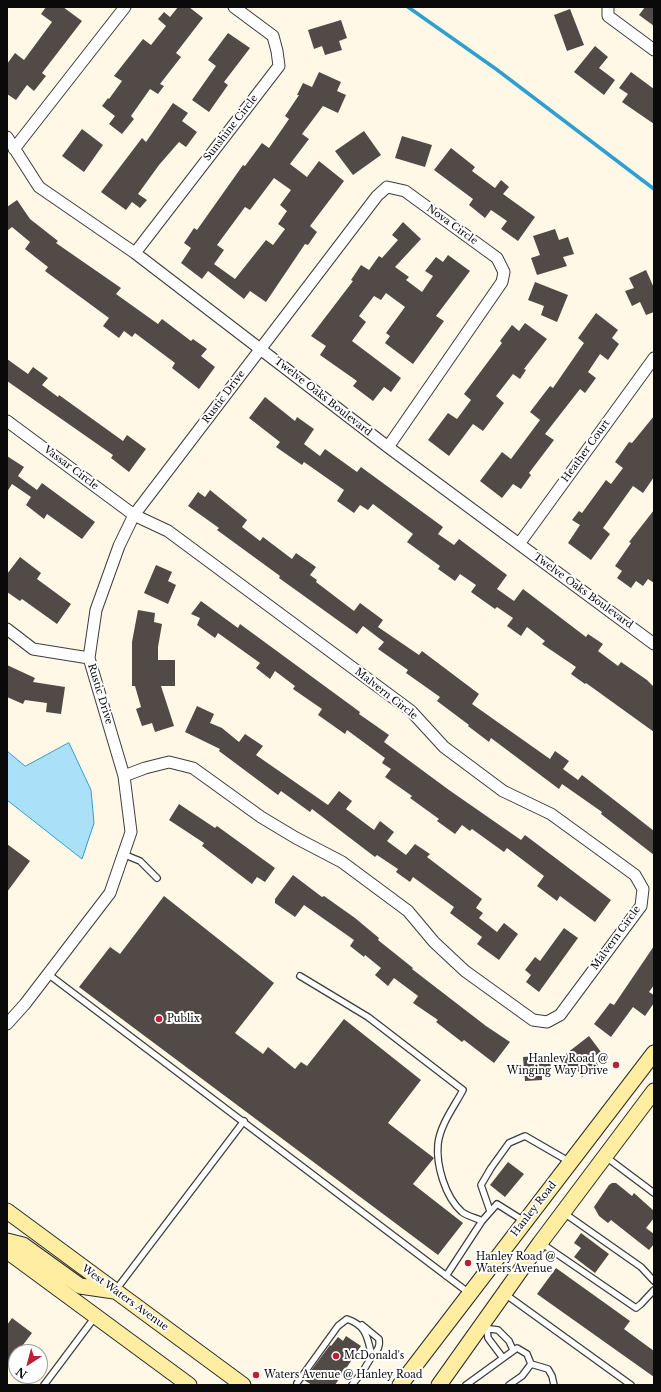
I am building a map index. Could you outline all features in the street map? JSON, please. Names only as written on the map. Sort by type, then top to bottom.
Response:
[{"type":"main road","name":"Hanley Road","points":[[400,1385],[654,1053]]},
{"type":"main road","points":[[439,1385],[484,1328],[504,1294],[540,1243],[654,1091]]},
{"type":"main road","points":[[598,1126],[606,1153]]},
{"type":"main road","name":"West Waters Avenue","points":[[11,1215],[243,1385]]},
{"type":"main road","points":[[7,1241],[22,1245],[80,1286],[115,1291]]},
{"type":"main road","points":[[7,1251],[189,1385]]},
{"type":"street","points":[[14,149],[125,7]]},
{"type":"street","name":"Sunshine Circle","points":[[135,253],[279,66],[273,36],[234,7]]},
{"type":"street","points":[[608,7],[608,16],[654,50]]},
{"type":"street","name":"Twelve Oaks Boulevard","points":[[7,137],[39,187],[135,253],[388,447],[653,642]]},
{"type":"street","name":"Nova Circle","points":[[261,349],[377,196],[387,187],[405,191],[497,258],[504,272],[502,282],[388,447]]},
{"type":"street","name":"Rustic Drive","points":[[7,1024],[25,1004],[110,893],[131,832],[124,776],[89,658],[96,610],[119,546],[134,515],[261,349]]},
{"type":"street","name":"Heather Court","points":[[518,544],[654,358]]},
{"type":"street","name":"Vassar Circle","points":[[7,421],[134,515]]},
{"type":"street","name":"Malvern Circle","points":[[124,776],[145,768],[169,762],[194,768],[261,817],[348,866],[408,911],[434,942],[465,971],[533,1020],[547,1022],[560,1015],[641,906],[643,890],[635,875],[551,814],[502,791],[444,746],[404,706],[168,531],[134,515]]},
{"type":"street","points":[[7,629],[33,649],[89,658]]},
{"type":"lane","points":[[123,854],[140,862],[156,878]]},
{"type":"lane","points":[[48,974],[244,1121],[470,1294]]},
{"type":"lane","points":[[300,976],[368,1017],[463,1090],[446,1120],[438,1144],[442,1178],[448,1195],[463,1212],[482,1221]]},
{"type":"lane","points":[[115,1291],[244,1121]]},
{"type":"lane","points":[[490,1211],[481,1185],[509,1143],[525,1136],[570,1162]]},
{"type":"lane","points":[[606,1153],[654,1193]]},
{"type":"lane","points":[[446,1276],[482,1221],[497,1204],[525,1222]]},
{"type":"lane","points":[[563,1212],[640,1267],[654,1281]]},
{"type":"lane","points":[[540,1243],[636,1308],[654,1290]]},
{"type":"lane","points":[[504,1294],[631,1385]]},
{"type":"lane","points":[[44,1385],[95,1317]]},
{"type":"lane","points":[[298,1383],[338,1326],[347,1319],[359,1323],[379,1339],[380,1344],[363,1372],[352,1385]]},
{"type":"lane","points":[[359,1323],[366,1334],[372,1356]]},
{"type":"lane","points":[[503,1358],[488,1338],[484,1328],[498,1330],[509,1342],[513,1350]]},
{"type":"lane","points":[[466,1385],[517,1348],[527,1354],[531,1364]]},
{"type":"lane","points":[[509,1385],[522,1376],[531,1364]]},
{"type":"lane","points":[[531,1364],[548,1369],[554,1385]]},
{"type":"water","points":[[69,743],[91,790],[94,823],[82,859],[7,800],[7,751],[25,766]]},
{"type":"building","points":[[46,7],[63,7],[82,21],[42,73],[46,76],[34,91],[27,85],[16,100],[7,94],[7,64],[15,53],[24,60],[52,22],[41,14]]},
{"type":"building","points":[[178,7],[189,7],[203,18],[176,53],[181,57],[160,84],[164,86],[158,94],[150,89],[131,116],[134,119],[122,134],[109,124],[115,116],[102,106],[122,81],[114,76],[143,39],[151,45],[166,26],[158,19],[164,12],[170,17]]},
{"type":"building","points":[[645,7],[654,7],[654,26],[639,15]]},
{"type":"building","points":[[570,9],[584,45],[567,51],[554,15]]},
{"type":"building","points":[[341,20],[347,38],[339,41],[342,50],[325,55],[322,46],[314,49],[308,30]]},
{"type":"building","points":[[228,33],[250,48],[224,82],[228,85],[209,112],[192,100],[216,66],[208,60]]},
{"type":"building","points":[[595,46],[608,57],[599,68],[615,80],[604,95],[574,72]]},
{"type":"building","points":[[319,72],[341,82],[337,91],[346,95],[338,113],[323,106],[302,134],[309,139],[290,164],[307,177],[319,161],[344,181],[310,226],[317,232],[308,245],[305,244],[266,302],[250,291],[244,299],[208,271],[202,279],[181,263],[191,248],[184,243],[194,228],[197,230],[243,165],[245,166],[262,143],[269,148],[289,119],[285,116],[299,95],[297,95],[303,83],[312,87]],"holes":[[[274,178],[291,190],[280,205],[287,211],[278,224],[285,229],[273,245],[266,240],[235,279],[214,264],[224,250],[217,245],[245,207],[250,210]]]},
{"type":"building","points":[[631,72],[654,89],[654,124],[622,102],[628,94],[619,88]]},
{"type":"building","points":[[173,103],[188,113],[182,121],[197,132],[186,147],[179,142],[159,165],[138,194],[147,200],[140,208],[132,202],[126,210],[101,192],[142,138],[146,142]]},
{"type":"building","points":[[82,129],[103,145],[84,172],[62,156]]},
{"type":"building","points":[[364,131],[381,155],[353,175],[335,151]]},
{"type":"building","points":[[402,136],[432,145],[425,167],[395,158]]},
{"type":"building","points":[[451,148],[475,167],[472,171],[495,188],[501,180],[509,187],[503,194],[535,217],[518,241],[501,229],[507,221],[491,210],[485,218],[469,205],[473,199],[434,170]]},
{"type":"building","points":[[17,200],[30,219],[58,241],[56,243],[121,288],[116,294],[158,324],[162,319],[191,341],[193,339],[207,349],[201,356],[215,367],[199,389],[172,368],[175,363],[135,333],[132,337],[124,331],[119,338],[103,326],[109,318],[45,271],[48,267],[25,249],[30,242],[12,227],[7,231],[7,207]]},
{"type":"building","points":[[403,222],[421,239],[395,267],[409,277],[406,280],[422,292],[433,276],[425,271],[436,257],[443,262],[448,255],[470,271],[436,316],[444,321],[413,364],[385,343],[390,336],[386,333],[405,307],[386,293],[381,300],[374,296],[359,316],[366,322],[352,341],[401,378],[391,392],[384,387],[373,401],[353,386],[357,381],[320,355],[326,346],[311,336],[353,281],[351,280],[361,265],[369,270],[379,256],[382,258],[398,240],[392,235]]},
{"type":"building","points":[[555,229],[559,240],[568,237],[574,254],[563,257],[567,266],[537,275],[531,258],[540,255],[533,236]]},
{"type":"building","points":[[646,270],[654,288],[654,312],[646,315],[640,302],[632,306],[625,291],[634,288],[629,278]]},
{"type":"building","points":[[535,282],[568,295],[557,322],[541,315],[544,306],[528,300]]},
{"type":"building","points":[[596,313],[618,330],[612,338],[619,344],[608,360],[600,354],[588,372],[596,378],[585,393],[580,389],[545,434],[554,440],[529,473],[531,475],[521,489],[513,484],[502,498],[480,481],[502,452],[511,459],[540,420],[530,412],[550,386],[553,388],[584,343],[578,338]]},
{"type":"building","points":[[525,323],[547,339],[524,369],[526,370],[520,379],[513,374],[496,396],[504,403],[483,431],[473,424],[449,456],[428,440],[448,413],[457,419],[471,400],[464,394],[502,343],[500,341],[512,325],[519,331]]},
{"type":"building","points":[[7,359],[28,374],[33,367],[48,378],[42,385],[58,397],[59,395],[123,441],[127,435],[146,449],[129,472],[111,458],[113,455],[7,381]]},
{"type":"building","points":[[265,397],[295,421],[297,417],[314,429],[304,444],[320,456],[325,449],[357,472],[361,467],[443,527],[438,534],[454,545],[459,539],[507,575],[497,589],[514,601],[523,589],[586,637],[588,634],[603,644],[598,651],[618,666],[621,662],[647,680],[654,687],[654,732],[586,683],[585,684],[571,674],[576,667],[542,644],[545,641],[527,627],[521,636],[507,626],[513,618],[497,607],[495,609],[471,592],[476,585],[460,574],[455,581],[438,569],[440,566],[407,542],[413,534],[373,504],[368,510],[360,505],[354,513],[337,501],[344,490],[304,462],[302,465],[276,447],[280,442],[249,418]]},
{"type":"building","points":[[654,416],[654,477],[643,493],[633,486],[603,528],[610,534],[591,560],[568,543],[580,525],[572,520],[579,511],[582,513],[606,480],[611,484],[623,468],[615,462],[629,442],[632,443]]},
{"type":"building","points":[[7,456],[24,467],[18,476],[37,490],[42,483],[95,522],[82,539],[47,514],[44,519],[26,505],[31,497],[12,484],[7,492]]},
{"type":"building","points":[[210,490],[247,520],[242,527],[260,541],[263,537],[292,559],[296,553],[316,567],[310,575],[317,580],[316,582],[354,611],[360,603],[383,620],[378,627],[419,655],[422,651],[479,694],[472,704],[550,759],[555,751],[569,761],[563,769],[578,780],[582,775],[654,831],[654,855],[601,814],[602,812],[562,784],[559,789],[491,738],[489,742],[468,726],[469,725],[437,701],[440,697],[406,673],[408,670],[378,649],[384,642],[363,626],[357,634],[279,578],[280,576],[217,530],[219,528],[188,506],[198,492],[205,497]]},
{"type":"building","points":[[654,510],[654,583],[648,579],[643,586],[636,581],[631,588],[617,578],[622,571],[615,566],[631,543],[629,542]]},
{"type":"building","points":[[20,557],[41,573],[37,579],[71,604],[57,624],[22,599],[20,601],[7,592],[7,574]]},
{"type":"building","points":[[156,565],[172,572],[168,581],[176,585],[168,604],[144,593]]},
{"type":"building","points":[[201,601],[238,628],[240,624],[360,712],[359,714],[389,735],[384,742],[449,790],[521,840],[525,835],[611,900],[595,922],[560,896],[557,901],[537,886],[544,876],[507,848],[504,852],[472,829],[470,831],[462,825],[455,834],[437,821],[439,819],[410,798],[412,796],[385,777],[391,769],[382,763],[385,758],[347,730],[345,734],[318,715],[322,709],[293,689],[295,686],[275,671],[270,679],[256,668],[260,663],[218,633],[215,638],[197,625],[200,618],[191,614]]},
{"type":"building","points":[[138,610],[155,613],[154,622],[162,624],[158,647],[158,660],[175,660],[175,686],[161,686],[174,726],[155,732],[152,723],[142,726],[136,709],[141,707],[135,686],[132,686],[132,642]]},
{"type":"building","points":[[7,665],[35,678],[33,682],[65,687],[61,714],[46,712],[47,703],[25,700],[23,704],[7,697]]},
{"type":"building","points":[[197,706],[214,714],[210,723],[222,728],[239,742],[245,734],[263,746],[256,755],[328,805],[339,791],[352,801],[346,809],[374,830],[380,821],[394,832],[387,841],[406,855],[415,844],[430,854],[427,857],[482,899],[476,908],[483,913],[479,918],[497,932],[504,923],[518,934],[499,960],[477,944],[482,937],[450,913],[454,907],[413,877],[410,882],[396,872],[398,869],[377,855],[375,857],[312,809],[310,812],[281,791],[278,795],[219,751],[220,749],[185,732]]},
{"type":"building","points":[[179,804],[215,828],[217,826],[275,868],[265,882],[257,877],[252,884],[202,846],[204,843],[169,820]]},
{"type":"building","points":[[7,844],[30,861],[7,892]]},
{"type":"building","points":[[293,875],[322,897],[324,896],[355,918],[379,938],[378,940],[413,968],[412,969],[486,1026],[510,1042],[494,1063],[464,1040],[462,1042],[436,1022],[438,1020],[413,1003],[418,996],[394,978],[388,986],[375,975],[381,968],[365,955],[364,957],[350,946],[354,940],[304,905],[295,917],[275,903],[275,899]]},
{"type":"building","points":[[164,896],[274,983],[235,1033],[263,1054],[268,1047],[295,1069],[301,1062],[307,1066],[344,1019],[421,1080],[388,1123],[434,1158],[413,1184],[463,1223],[438,1255],[79,987],[110,947],[120,954]]},
{"type":"building","points":[[564,928],[578,938],[539,992],[526,982],[531,975],[525,970],[535,957],[540,961]]},
{"type":"building","points":[[654,946],[654,985],[649,992],[654,995],[654,1003],[645,1016],[633,1007],[611,1037],[594,1024],[610,1003],[614,1005]]},
{"type":"building","points":[[589,1036],[601,1052],[593,1057],[598,1065],[582,1077],[577,1069],[569,1075],[558,1060]]},
{"type":"building","points":[[550,1055],[551,1072],[542,1072],[542,1080],[525,1081],[523,1057]]},
{"type":"building","points":[[508,1162],[524,1174],[505,1197],[490,1185]]},
{"type":"building","points":[[612,1183],[616,1183],[632,1196],[634,1193],[654,1211],[654,1218],[646,1228],[654,1234],[654,1244],[649,1250],[611,1220],[608,1223],[599,1216],[594,1207]]},
{"type":"building","points":[[581,1233],[609,1254],[595,1273],[574,1257],[581,1248],[574,1243]]},
{"type":"building","points":[[556,1268],[630,1321],[624,1329],[654,1351],[654,1377],[537,1294]]},
{"type":"building","points":[[12,1318],[32,1333],[24,1344],[8,1344],[7,1366],[7,1325]]},
{"type":"building","name":"McDonald's","points":[[346,1336],[361,1346],[335,1385],[312,1385],[304,1380],[330,1345],[331,1346],[338,1337],[343,1341]]},
{"type":"waterway","points":[[408,7],[496,69],[654,189]]},
{"type":"place","name":"Publix","points":[[159,1019]]},
{"type":"place","name":"Hanley Road @ Winging Way Drive","points":[[616,1065]]},
{"type":"place","name":"Hanley Road @ Waters Avenue","points":[[468,1263]]},
{"type":"place","name":"McDonald's","points":[[336,1356]]},
{"type":"place","name":"Waters Avenue @ Hanley Road","points":[[256,1375]]}]
